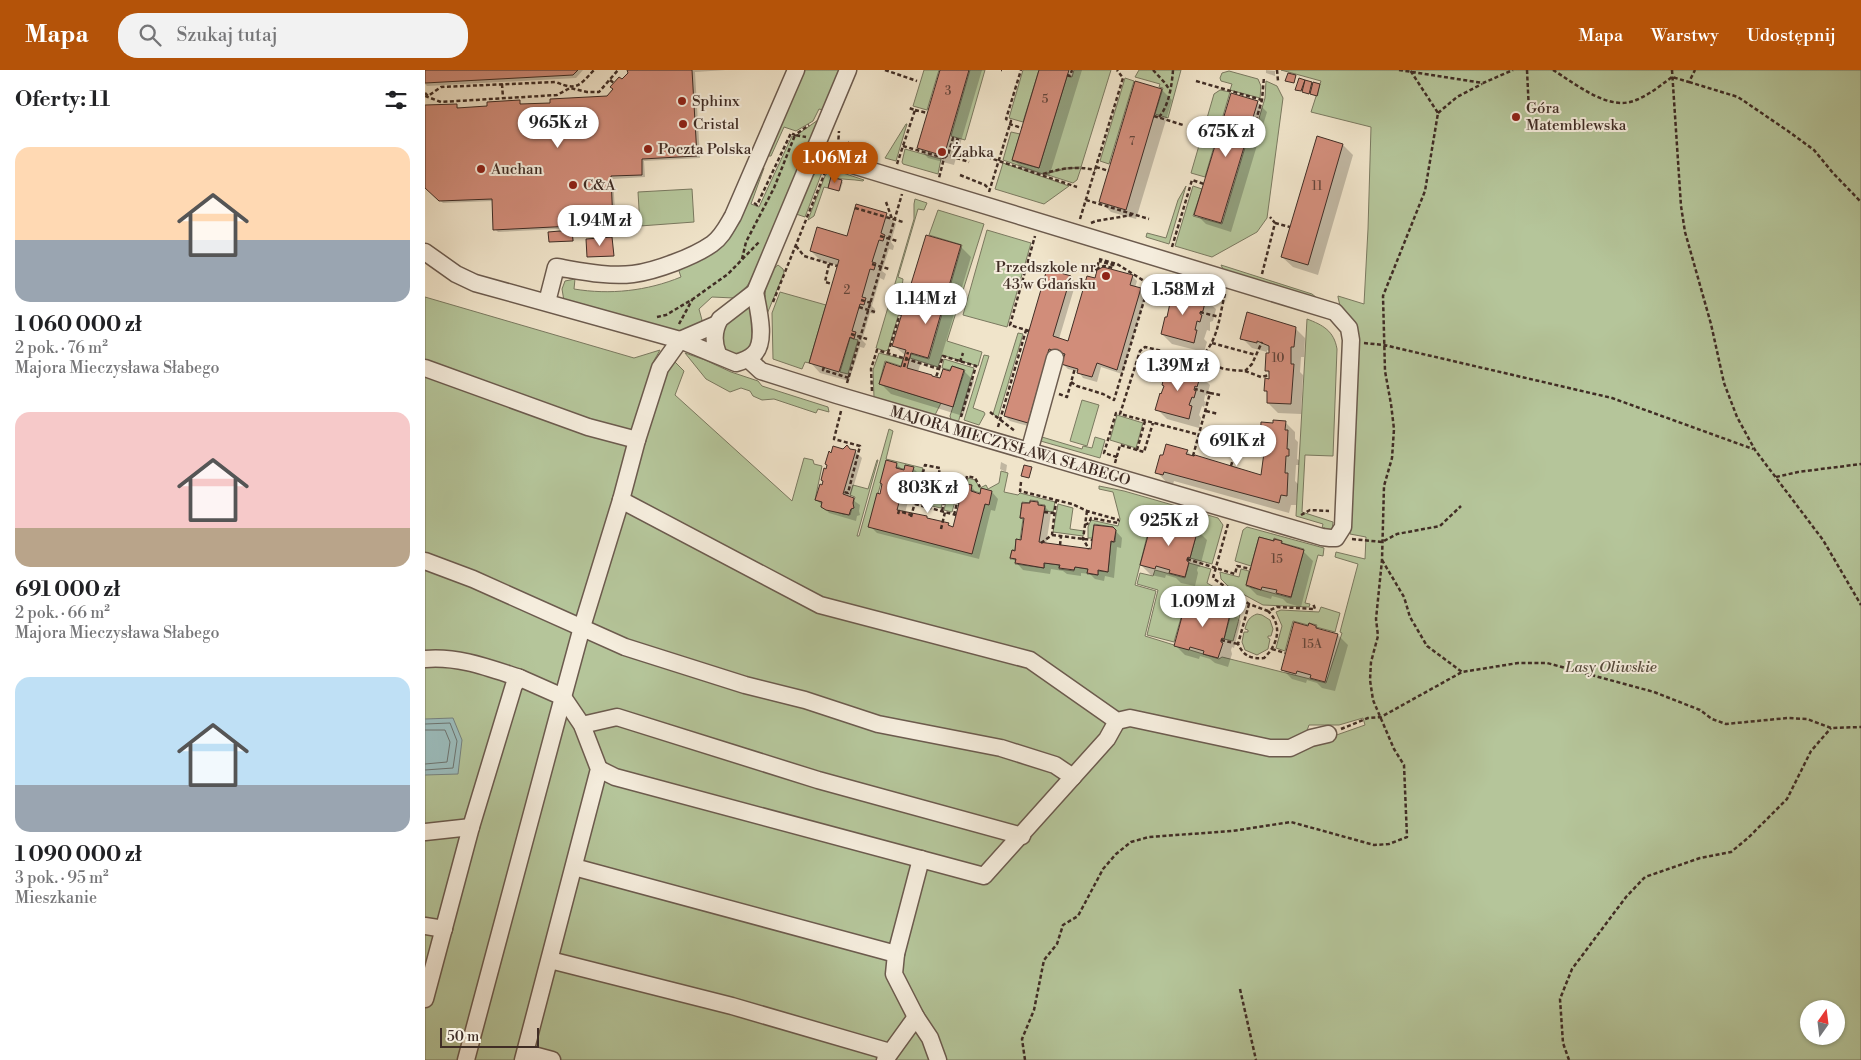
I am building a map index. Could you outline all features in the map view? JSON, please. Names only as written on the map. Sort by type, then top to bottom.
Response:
[{"type":"street","points":[[547,302],[556,267],[601,274],[632,274],[694,254],[713,243],[733,216],[796,70]]},
{"type":"street","points":[[718,354],[714,340],[717,324],[720,319],[755,292],[848,70]]},
{"type":"street","points":[[816,147],[1335,312],[1349,328],[1351,342],[1343,526],[1340,534]]},
{"type":"street","points":[[425,252],[466,280],[677,339],[718,354],[736,363],[748,359],[756,353],[761,320],[755,292]]},
{"type":"street","points":[[466,1060],[582,627],[660,368],[677,339],[717,324]]},
{"type":"street","points":[[1029,452],[1055,358]]},
{"type":"street","name":"MAJORA MIECZYSŁAWA SŁABEGO","points":[[748,359],[761,371],[770,374],[1029,452],[1333,539],[1340,534]]},
{"type":"street","points":[[425,368],[588,428],[637,440]]},
{"type":"street","points":[[621,500],[820,605],[1030,660],[1117,721]]},
{"type":"street","points":[[425,562],[473,579],[625,647],[745,685],[805,700],[878,724],[1001,748],[1055,766],[1073,777]]},
{"type":"street","points":[[425,659],[469,661],[520,678],[563,697],[582,725],[599,769],[525,1056],[552,1060]]},
{"type":"street","points":[[425,999],[471,827],[514,686],[520,678]]},
{"type":"street","points":[[582,725],[617,717],[817,780],[1022,836]]},
{"type":"street","points":[[599,769],[615,777],[984,876],[1022,836],[1107,739],[1117,721],[1130,718],[1270,748],[1290,748],[1311,738],[1328,734]]},
{"type":"street","points":[[425,832],[471,827]]},
{"type":"street","points":[[921,859],[896,954],[894,974],[916,1017],[930,1038],[938,1060]]},
{"type":"street","points":[[574,867],[896,954]]},
{"type":"street","points":[[425,926],[444,929]]},
{"type":"street","points":[[550,960],[733,1006],[888,1056],[916,1017]]},
{"type":"path","points":[[426,95],[441,102],[557,95],[570,88],[580,86],[594,70]]},
{"type":"path","points":[[426,95],[441,87],[556,82],[587,92],[599,92],[618,70]]},
{"type":"path","points":[[885,70],[917,81]]},
{"type":"path","points":[[961,175],[985,185],[989,192],[1011,120],[1006,119],[1021,70]]},
{"type":"path","points":[[1067,75],[1070,76],[1072,70]]},
{"type":"path","points":[[1079,221],[1123,78],[1117,70]]},
{"type":"path","points":[[1153,70],[1165,83],[1169,91]]},
{"type":"path","points":[[1159,118],[1164,110],[1173,70]]},
{"type":"path","points":[[1277,70],[1278,81]]},
{"type":"path","points":[[1399,70],[1483,83]]},
{"type":"path","points":[[1025,1060],[1022,1039],[1034,1010],[1044,960],[1057,944],[1063,925],[1078,916],[1103,869],[1115,854],[1131,842],[1149,837],[1232,830],[1291,822],[1374,845],[1389,844],[1407,837],[1404,765],[1394,749],[1373,700],[1370,680],[1371,662],[1378,636],[1376,619],[1382,560],[1384,486],[1392,458],[1394,429],[1385,371],[1383,296],[1425,191],[1438,113],[1457,97],[1513,70]]},
{"type":"path","points":[[1527,70],[1529,112]]},
{"type":"path","points":[[1553,70],[1603,100],[1619,104],[1637,100],[1672,77],[1738,97],[1814,150],[1861,202]]},
{"type":"path","points":[[1672,70],[1681,206],[1685,232],[1711,324],[1724,383],[1737,417],[1755,450],[1823,540],[1861,605]]},
{"type":"path","points":[[1689,82],[1695,70]]},
{"type":"path","points":[[1410,71],[1438,113]]},
{"type":"path","points":[[1249,128],[1253,130],[1262,100],[1264,77]]},
{"type":"path","points":[[610,80],[614,83]]},
{"type":"path","points":[[1196,81],[1262,100]]},
{"type":"path","points":[[502,84],[503,98]]},
{"type":"path","points":[[909,108],[927,113]]},
{"type":"path","points":[[897,166],[915,110]]},
{"type":"path","points":[[1154,116],[1183,125]]},
{"type":"path","points":[[741,261],[746,242],[774,188],[795,135],[813,122]]},
{"type":"path","points":[[1009,124],[1022,128]]},
{"type":"path","points":[[839,130],[839,150]]},
{"type":"path","points":[[756,195],[753,203],[757,205],[791,133],[801,135],[816,147]]},
{"type":"path","points":[[948,155],[953,138],[959,140]]},
{"type":"path","points":[[903,146],[944,156],[948,155],[969,162]]},
{"type":"path","points":[[975,153],[1077,187]]},
{"type":"path","points":[[939,178],[944,156]]},
{"type":"path","points":[[769,310],[827,168]]},
{"type":"path","points":[[1042,175],[1074,168],[1109,171]]},
{"type":"path","points":[[1171,248],[1192,180],[1204,184]]},
{"type":"path","points":[[844,385],[849,378],[903,192]]},
{"type":"path","points":[[1086,200],[1149,219]]},
{"type":"path","points":[[885,202],[894,219]]},
{"type":"path","points":[[855,208],[903,222]]},
{"type":"path","points":[[1090,224],[1096,221],[1134,214]]},
{"type":"path","points":[[1270,217],[1275,223],[1290,227]]},
{"type":"path","points":[[1261,276],[1275,223]]},
{"type":"path","points":[[997,430],[1027,330],[1010,325],[1036,235]]},
{"type":"path","points":[[880,236],[897,241]]},
{"type":"path","points":[[795,246],[804,256],[837,266]]},
{"type":"path","points":[[1099,269],[1101,254]]},
{"type":"path","points":[[1083,270],[1095,273],[1104,266],[1113,268],[1113,265],[1099,260]]},
{"type":"path","points":[[1071,382],[1114,400],[1149,284],[1117,264],[1099,260]]},
{"type":"path","points":[[829,264],[825,282],[832,284]]},
{"type":"path","points":[[872,264],[889,269]]},
{"type":"path","points":[[888,353],[906,288],[914,290]]},
{"type":"path","points":[[1120,414],[1141,351],[1145,347],[1196,359],[1205,355],[1212,343],[1225,292]]},
{"type":"path","points":[[677,339],[679,324],[693,299]]},
{"type":"path","points":[[861,300],[871,303]]},
{"type":"path","points":[[859,307],[875,312]]},
{"type":"path","points":[[1200,312],[1219,317]]},
{"type":"path","points":[[851,334],[867,339]]},
{"type":"path","points":[[1245,371],[1252,364],[1262,342]]},
{"type":"path","points":[[1351,342],[1383,344],[1612,398],[1755,450]]},
{"type":"path","points":[[1212,343],[1255,355]]},
{"type":"path","points":[[872,392],[871,369],[877,350],[939,368]]},
{"type":"path","points":[[904,367],[908,352]]},
{"type":"path","points":[[960,362],[963,353]]},
{"type":"path","points":[[1205,355],[1214,365],[1227,370],[1245,371],[1261,377],[1269,376]]},
{"type":"path","points":[[936,377],[943,356],[976,366],[960,422]]},
{"type":"path","points":[[824,367],[823,370],[849,378]]},
{"type":"path","points":[[1067,395],[1075,368]]},
{"type":"path","points":[[1195,389],[1220,395]]},
{"type":"path","points":[[1193,456],[1211,393]]},
{"type":"path","points":[[841,410],[834,439],[860,446],[853,464],[848,493],[844,492]]},
{"type":"path","points":[[1206,411],[1218,414]]},
{"type":"path","points":[[990,412],[1016,431]]},
{"type":"path","points":[[1117,456],[1104,452],[1116,413],[1261,451],[1261,447],[1265,447]]},
{"type":"path","points":[[1137,450],[1145,421]]},
{"type":"path","points":[[1116,461],[1120,445],[1144,452],[1153,423]]},
{"type":"path","points":[[847,448],[849,443]]},
{"type":"path","points":[[1231,466],[1237,445]]},
{"type":"path","points":[[1775,477],[1861,464]]},
{"type":"path","points":[[898,514],[899,511],[911,516],[925,465],[940,468],[938,477],[965,484],[967,476],[975,478],[981,487]]},
{"type":"path","points":[[941,529],[949,480]]},
{"type":"path","points":[[1021,482],[1020,490],[1072,504],[1087,511],[1119,520],[1118,523],[1091,518],[1085,525]]},
{"type":"path","points":[[915,504],[955,515],[960,501],[962,483]]},
{"type":"path","points":[[903,491],[917,495]]},
{"type":"path","points":[[1052,535],[1056,501]]},
{"type":"path","points":[[1340,534],[1351,539],[1383,542],[1397,534],[1441,526],[1461,506]]},
{"type":"path","points":[[1295,518],[1310,510],[1333,512]]},
{"type":"path","points":[[1087,511],[1083,539],[1089,549]]},
{"type":"path","points":[[1044,512],[1055,513]]},
{"type":"path","points":[[1226,529],[1213,578],[1249,604],[1268,611],[1276,618],[1277,632],[1272,649],[1264,658],[1254,659],[1243,654],[1238,644],[1249,604]]},
{"type":"path","points":[[1041,543],[1052,535],[1092,540]]},
{"type":"path","points":[[1060,545],[1061,536]]},
{"type":"path","points":[[1187,559],[1235,574],[1237,566],[1251,569]]},
{"type":"path","points":[[1382,560],[1405,597],[1410,617],[1427,646],[1462,672]]},
{"type":"path","points":[[1268,611],[1277,607],[1315,609],[1313,603]]},
{"type":"path","points":[[1221,640],[1238,644]]},
{"type":"path","points":[[1272,649],[1285,653]]},
{"type":"path","points":[[1328,734],[1368,718],[1381,717],[1462,672],[1518,663],[1547,663],[1653,692],[1701,710],[1712,719],[1726,724],[1788,718],[1807,719],[1831,728],[1861,727]]},
{"type":"path","points":[[1569,1060],[1563,1043],[1560,999],[1572,969],[1626,897],[1645,877],[1700,858],[1731,852],[1748,838],[1787,800],[1811,751],[1831,728]]},
{"type":"path","points":[[1240,989],[1256,1060]]},
{"type":"green space","points":[[804,70],[840,70],[823,110],[819,109],[813,121],[796,131],[784,127],[771,156],[768,156]]},
{"type":"green space","points":[[924,70],[939,70],[927,110],[913,106]]},
{"type":"green space","points":[[970,70],[985,70],[965,140],[951,136]]},
{"type":"green space","points":[[1023,70],[1039,70],[1023,122],[1009,118]]},
{"type":"green space","points":[[1074,70],[1111,70],[1081,167],[1066,168],[1043,174],[1003,160],[1011,132],[1020,134],[1012,161],[1039,168],[1067,76],[1072,77]]},
{"type":"green space","points":[[1139,70],[1181,70],[1168,118],[1155,114],[1163,88],[1159,87],[1160,84],[1135,77]]},
{"type":"green space","name":"Lasy Oliwskie","points":[[1281,70],[1861,70],[1861,1060],[425,1060],[425,297],[634,358],[660,350],[652,364],[666,371],[673,360],[684,371],[675,395],[792,501],[804,458],[813,460],[814,464],[822,466],[815,500],[822,502],[821,507],[850,515],[855,497],[850,495],[853,485],[868,489],[878,460],[857,536],[859,536],[889,429],[893,431],[886,459],[923,468],[916,493],[903,490],[908,470],[886,465],[869,526],[957,550],[979,510],[983,511],[988,495],[966,489],[968,478],[975,480],[980,488],[986,485],[988,489],[999,483],[1001,471],[1008,473],[1004,492],[1018,495],[1020,493],[1055,502],[1053,512],[1045,511],[1045,505],[1038,504],[1038,501],[1022,502],[1020,518],[1023,519],[1020,540],[1016,539],[1015,550],[1012,550],[1010,559],[1016,559],[1015,564],[1044,568],[1045,563],[1059,565],[1059,569],[1074,571],[1075,567],[1088,569],[1087,574],[1098,575],[1098,571],[1108,572],[1111,542],[1115,542],[1116,530],[1113,527],[1094,524],[1092,538],[1088,538],[1088,527],[1091,520],[1118,526],[1120,519],[1113,492],[1099,489],[1099,486],[1124,491],[1218,518],[1223,525],[1212,564],[1190,558],[1198,529],[1152,516],[1135,585],[1156,591],[1145,636],[1219,659],[1222,657],[1326,683],[1342,633],[1340,632],[1358,564],[1335,557],[1336,552],[1365,559],[1366,537],[1350,534],[1357,348],[1340,306],[1338,296],[1364,304],[1371,127],[1311,112],[1321,81]],"holes":[[[1363,718],[1365,725],[1311,744],[1305,736],[1309,725],[1339,725]]]},
{"type":"green space","points":[[1229,71],[1258,79],[1261,86],[1260,98],[1230,90],[1232,84],[1221,81],[1220,78],[1222,73]]},
{"type":"green space","points":[[1125,78],[1134,81],[1109,164],[1100,161]]},
{"type":"green space","points":[[1266,81],[1277,86],[1283,98],[1267,218],[1257,232],[1212,257],[1175,246],[1193,186],[1202,189],[1193,216],[1222,224],[1250,131],[1255,132],[1265,98]]},
{"type":"green space","points":[[1220,90],[1230,92],[1205,177],[1191,173],[1214,94]]},
{"type":"green space","points":[[818,120],[753,277],[747,286],[734,298],[712,297],[699,309],[702,320],[697,326],[677,332],[564,301],[562,289],[565,281],[575,279],[574,289],[615,292],[642,289],[681,277],[678,268],[741,218],[764,168],[751,204],[759,207],[792,136],[794,137]]},
{"type":"green space","points":[[906,124],[896,161],[885,158]]},
{"type":"green space","points":[[905,149],[941,159],[938,174],[903,164]]},
{"type":"green space","points":[[1003,163],[1069,186],[1044,204],[995,189]]},
{"type":"green space","points":[[824,167],[805,217],[796,214],[812,176]]},
{"type":"green space","points":[[1081,168],[1077,180],[1073,183],[1045,174],[1066,169]]},
{"type":"green space","points":[[831,169],[864,180],[831,177],[828,188],[824,187],[814,216],[808,220],[825,176]]},
{"type":"green space","points":[[1186,186],[1169,244],[1146,237],[1147,233],[1166,238],[1178,200]]},
{"type":"green space","points":[[692,189],[694,222],[640,226],[638,192]]},
{"type":"green space","points":[[915,199],[927,203],[924,210],[918,209],[898,277],[903,279],[901,295],[904,296],[888,350],[885,351],[876,348],[914,219]]},
{"type":"green space","points":[[938,210],[984,224],[947,341],[982,352],[978,366],[942,355],[938,367],[910,358],[911,354],[929,359],[962,245],[929,235]]},
{"type":"green space","points":[[987,230],[1031,243],[1007,327],[963,315]]},
{"type":"green space","points":[[778,265],[783,269],[784,273],[767,314],[765,294],[767,281]]},
{"type":"green space","points":[[1221,265],[1312,294],[1321,301],[1224,271]]},
{"type":"green space","points":[[780,292],[826,305],[809,363],[805,362],[802,369],[773,359],[772,313]]},
{"type":"green space","points":[[750,301],[755,340],[744,352],[740,354],[733,353],[721,344],[721,327]]},
{"type":"green space","points":[[1307,319],[1330,333],[1337,349],[1333,456],[1305,455],[1302,512],[1333,522],[1332,530],[1325,531],[1325,528],[1322,528],[1323,524],[1296,516]]},
{"type":"green space","points":[[1018,333],[1023,334],[998,417],[993,414]]},
{"type":"green space","points":[[850,338],[858,340],[848,374],[840,372]]},
{"type":"green space","points":[[685,353],[758,381],[762,386],[828,407],[829,412],[818,409],[816,413],[774,399],[762,400],[753,396],[750,391],[741,388],[730,392],[706,379]]},
{"type":"green space","points":[[879,353],[903,359],[901,366],[885,361],[879,384],[941,403],[935,415],[874,397],[873,370]]},
{"type":"green space","points":[[984,355],[989,356],[973,408],[985,414],[979,425],[964,420]]},
{"type":"green space","points":[[944,359],[974,368],[958,423],[951,420],[950,416],[965,370],[952,366],[950,370],[942,368]]},
{"type":"green space","points":[[1082,400],[1099,405],[1087,446],[1070,441]]},
{"type":"green space","points":[[1117,415],[1143,423],[1136,448],[1110,440]]},
{"type":"green space","points":[[1043,433],[1042,437],[1082,449],[1083,446],[1092,448],[1095,437],[1105,440],[1100,458],[1037,440],[1038,434]]},
{"type":"green space","points":[[936,478],[948,481],[941,508],[918,503],[918,498],[930,501]]},
{"type":"green space","points":[[951,482],[960,484],[952,512],[944,510]]},
{"type":"green space","points":[[1058,504],[1073,508],[1070,529],[1084,531],[1083,536],[1053,532]]},
{"type":"green space","points":[[1247,527],[1324,548],[1323,556],[1318,555],[1305,603],[1310,604],[1309,607],[1263,605],[1228,586],[1221,579],[1220,572],[1239,577],[1241,569],[1249,571],[1246,586],[1291,598],[1304,549],[1282,543],[1282,541],[1274,538],[1273,541],[1259,537],[1251,566],[1235,561],[1243,530]]},
{"type":"green space","points":[[1189,563],[1211,569],[1207,583],[1229,595],[1239,604],[1239,617],[1233,641],[1224,639],[1232,610],[1187,597],[1174,642],[1147,635],[1158,590],[1137,584],[1140,573],[1153,576],[1155,570],[1185,578]]},
{"type":"green space","points":[[1321,607],[1340,613],[1335,632],[1316,627],[1317,625],[1293,621],[1285,651],[1276,648],[1282,626],[1276,612],[1281,610],[1319,612]]},
{"type":"green space","points":[[1257,614],[1270,620],[1273,629],[1271,636],[1268,636],[1270,639],[1268,649],[1257,655],[1245,650],[1242,642],[1244,632],[1248,632],[1245,629],[1250,618]]},
{"type":"water","points":[[453,718],[462,740],[458,774],[425,775],[425,719]]},
{"type":"building","points":[[425,70],[578,70],[573,75],[425,83]]},
{"type":"building","points":[[627,70],[692,70],[697,156],[642,159],[642,175],[611,176],[613,224],[493,230],[492,199],[439,201],[425,188],[425,105],[457,104],[457,108],[487,106],[487,102],[520,100],[520,104],[550,103],[550,99],[607,96],[613,89],[610,87],[619,77],[622,79],[628,73]]},
{"type":"building","points":[[940,70],[969,70],[944,156],[917,148]]},
{"type":"building","points":[[1039,70],[1069,70],[1039,168],[1012,160]]},
{"type":"building","points":[[1288,73],[1296,75],[1294,83],[1285,81]]},
{"type":"building","points":[[1299,78],[1305,80],[1301,91],[1295,90]]},
{"type":"building","points":[[1305,80],[1312,82],[1309,94],[1302,92]]},
{"type":"building","points":[[1135,81],[1162,89],[1126,210],[1099,202]]},
{"type":"building","points":[[1313,82],[1320,84],[1317,96],[1310,94]]},
{"type":"building","points":[[1231,93],[1258,101],[1221,223],[1194,215]]},
{"type":"building","points":[[1317,136],[1343,144],[1308,265],[1281,257]]},
{"type":"building","points":[[848,142],[857,145],[854,153],[846,150]]},
{"type":"building","points":[[831,177],[842,180],[839,191],[828,188]]},
{"type":"building","points":[[856,204],[887,213],[881,233],[885,235],[883,241],[879,240],[872,262],[876,263],[874,270],[870,269],[862,297],[866,298],[864,305],[860,304],[852,331],[856,332],[854,339],[850,337],[839,372],[809,363],[839,260],[810,251],[817,227],[847,236]]},
{"type":"building","points":[[572,230],[573,241],[549,242],[548,232]]},
{"type":"building","points":[[926,235],[961,245],[928,358],[911,353],[907,368],[940,378],[943,369],[950,371],[952,366],[964,370],[953,407],[879,384],[886,362],[901,367],[906,350],[892,346]]},
{"type":"building","points":[[612,237],[614,256],[587,257],[586,239]]},
{"type":"building","points":[[1103,267],[1133,275],[1130,285],[1141,288],[1117,370],[1097,363],[1092,377],[1077,373],[1078,369],[1061,364],[1065,354],[1049,349],[1028,423],[1004,416],[1047,269],[1071,276],[1053,336],[1068,341],[1087,276],[1095,278],[1097,270]]},
{"type":"building","points":[[1173,289],[1206,298],[1203,311],[1200,312],[1202,315],[1200,322],[1197,321],[1194,343],[1161,334]]},
{"type":"building","points":[[1247,312],[1296,327],[1294,347],[1291,347],[1291,364],[1294,364],[1291,404],[1267,403],[1267,391],[1264,391],[1265,378],[1269,379],[1269,371],[1265,371],[1266,353],[1269,353],[1269,346],[1257,341],[1257,343],[1240,339]]},
{"type":"building","points":[[1167,365],[1201,374],[1197,387],[1195,386],[1194,398],[1192,397],[1189,405],[1192,406],[1189,419],[1155,410],[1164,386],[1162,385]]},
{"type":"building","points":[[1273,420],[1286,421],[1285,430],[1288,430],[1287,449],[1289,449],[1289,456],[1286,456],[1285,473],[1288,473],[1287,496],[1281,495],[1279,503],[1164,472],[1163,475],[1155,473],[1160,455],[1163,455],[1166,444],[1188,450],[1186,454],[1261,475],[1265,445],[1260,445],[1261,422],[1273,423]]},
{"type":"building","points":[[847,445],[850,449],[856,450],[843,494],[854,498],[854,508],[851,509],[849,515],[826,510],[821,507],[822,502],[815,500],[820,484],[822,485],[823,481],[821,480],[824,468],[826,469],[827,465],[825,464],[829,451],[831,453],[833,446],[843,449]]},
{"type":"building","points":[[886,460],[897,463],[896,468],[904,470],[905,465],[914,467],[910,481],[905,480],[897,510],[927,516],[927,518],[949,523],[948,525],[953,527],[959,503],[956,503],[961,483],[972,485],[971,491],[980,494],[981,488],[992,491],[989,505],[985,504],[972,554],[868,527],[877,493],[880,494],[882,484],[880,483]]},
{"type":"building","points":[[1024,465],[1032,467],[1029,478],[1021,476]]},
{"type":"building","points":[[1030,501],[1038,502],[1038,505],[1045,506],[1039,542],[1091,549],[1094,525],[1113,527],[1116,530],[1114,542],[1111,541],[1108,572],[1098,570],[1098,575],[1087,573],[1088,569],[1075,567],[1074,570],[1059,568],[1060,565],[1044,563],[1044,568],[1015,563],[1016,559],[1010,558],[1012,550],[1015,551],[1016,539],[1021,540],[1024,518],[1020,518],[1022,503],[1030,503]]},
{"type":"building","points":[[1153,517],[1198,529],[1190,558],[1188,557],[1187,559],[1189,562],[1185,577],[1169,573],[1170,570],[1156,566],[1155,569],[1140,565]]},
{"type":"building","points":[[1259,537],[1282,541],[1281,543],[1304,550],[1291,597],[1276,593],[1277,590],[1262,587],[1261,590],[1246,585]]},
{"type":"building","points":[[1187,598],[1231,610],[1224,639],[1222,638],[1221,640],[1223,643],[1218,658],[1203,654],[1204,651],[1190,647],[1189,650],[1174,646]]},
{"type":"building","points":[[1294,622],[1308,626],[1309,623],[1316,626],[1316,628],[1338,634],[1325,682],[1310,678],[1311,675],[1297,671],[1296,674],[1281,670]]},
{"type":"place","name":"Sphinx","points":[[682,101]]},
{"type":"place","name":"Góra Matemblewska","points":[[1516,117]]},
{"type":"place","name":"Cristal","points":[[683,124]]},
{"type":"place","name":"Poczta Polska","points":[[648,149]]},
{"type":"place","name":"Żabka","points":[[942,152]]},
{"type":"place","name":"Auchan","points":[[481,169]]},
{"type":"place","name":"C&A","points":[[573,185]]},
{"type":"place","name":"Przedszkole nr 43 w Gdańsku","points":[[1106,276]]}]
